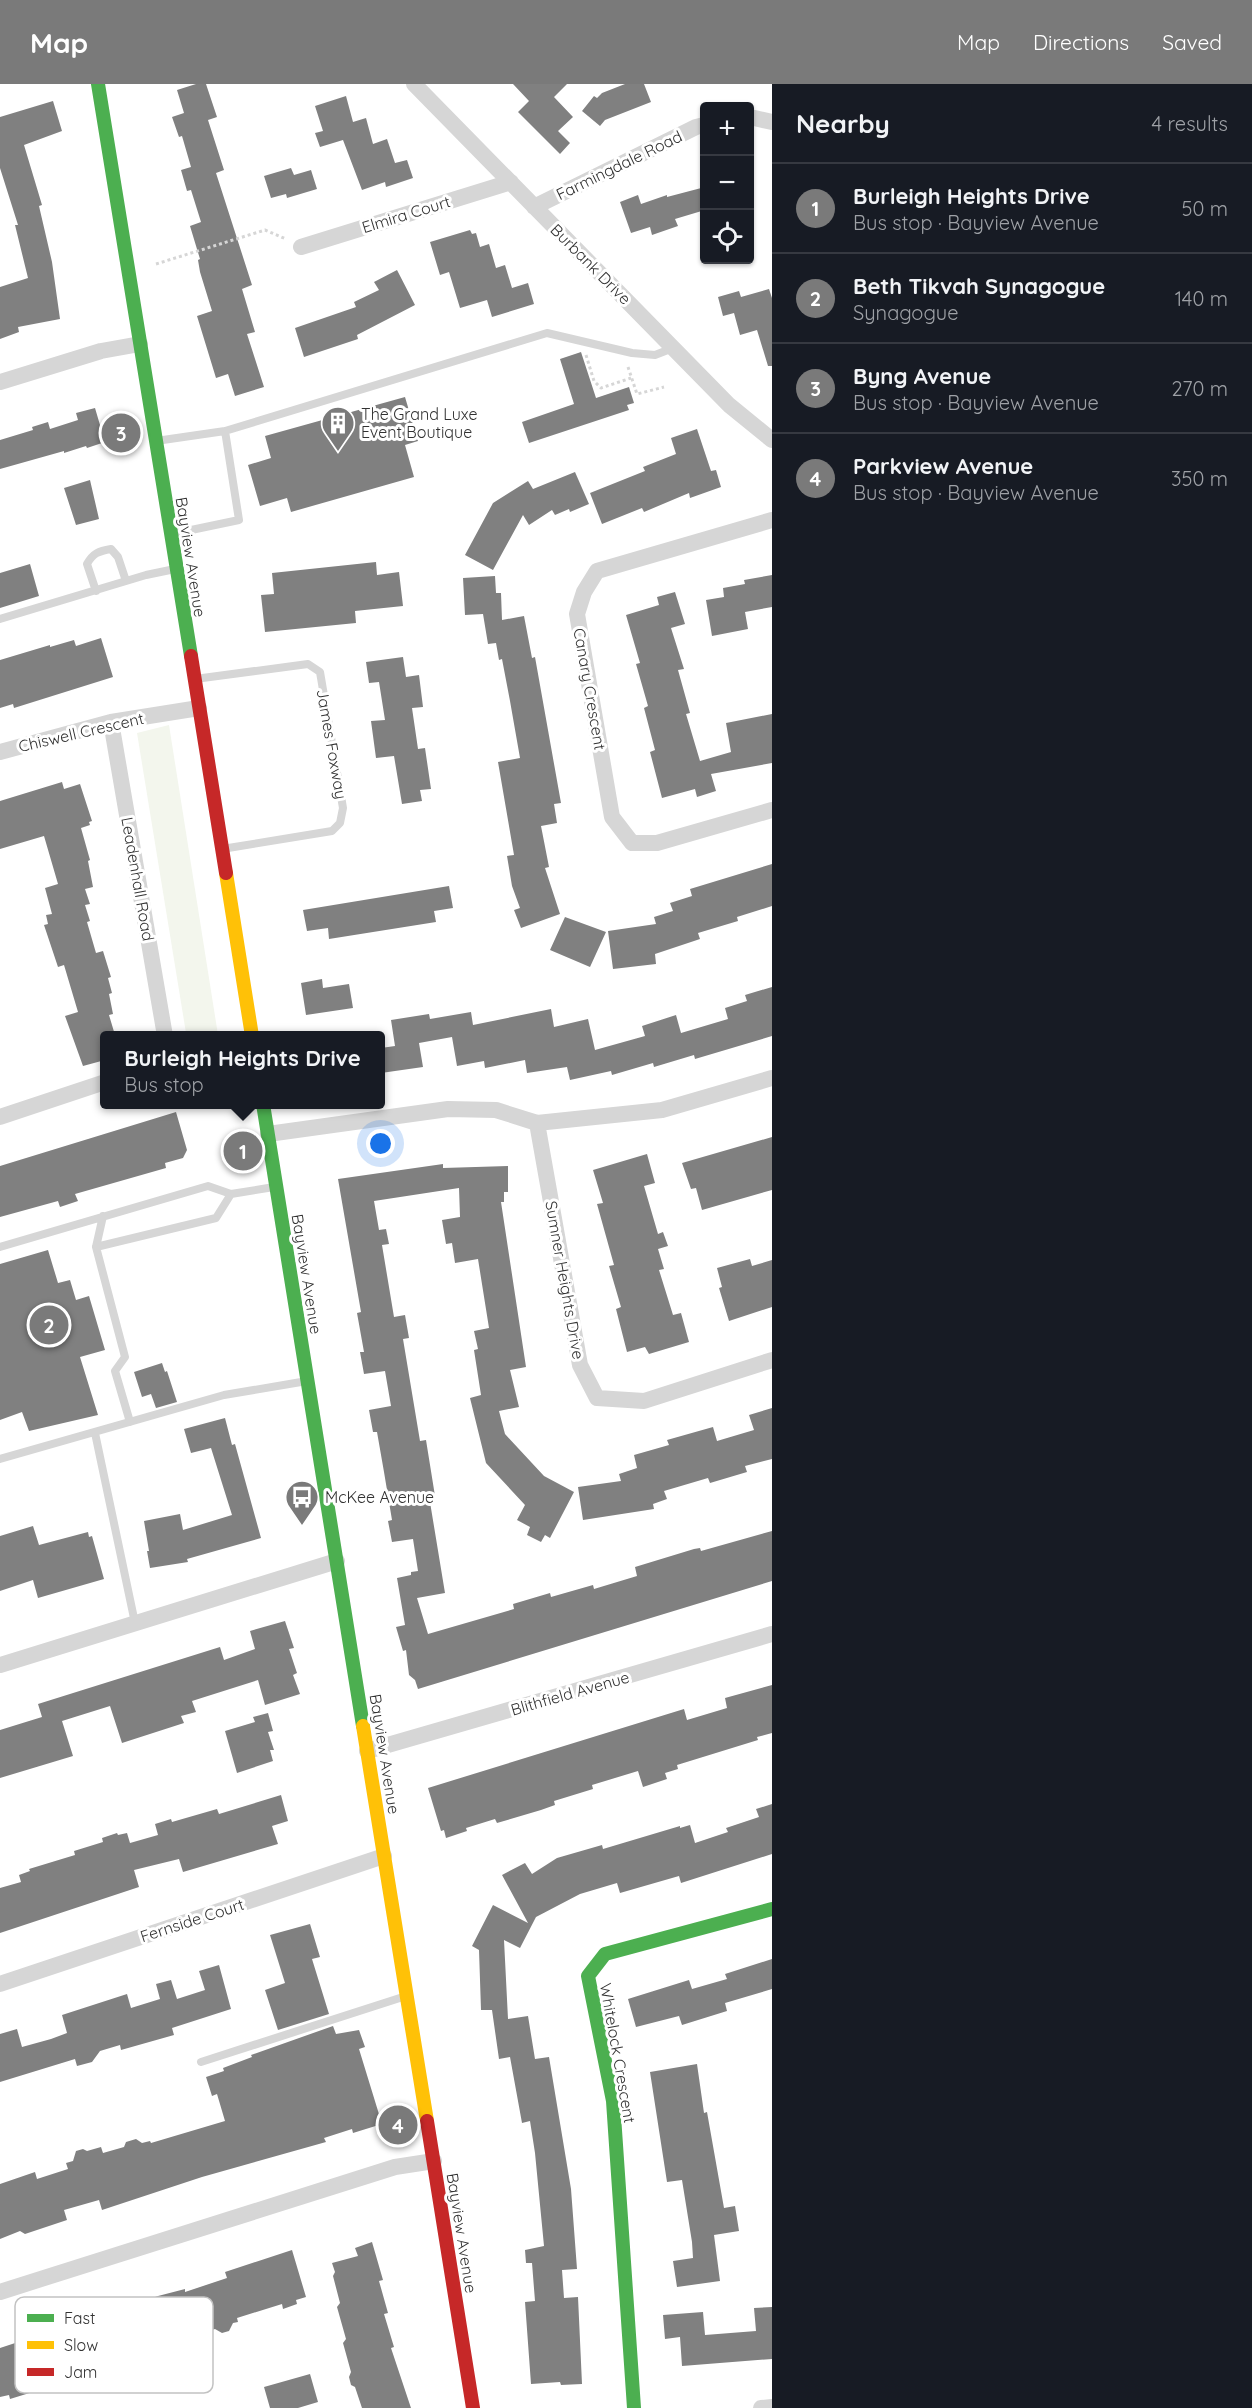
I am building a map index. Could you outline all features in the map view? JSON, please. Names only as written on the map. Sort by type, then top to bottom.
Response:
[{"type":"main road","name":"Bayview Avenue","points":[[98,84],[251,1031]]},
{"type":"main road","name":"Bayview Avenue","points":[[264,1109],[473,2408]]},
{"type":"main road","name":"Whitelock Crescent","points":[[634,2408],[613,2101],[588,1976],[605,1954],[772,1909]]},
{"type":"street","name":"Burbank Drive","points":[[414,84],[729,405],[772,440]]},
{"type":"street","points":[[754,118],[772,122]]},
{"type":"street","name":"Farmingdale Road","points":[[534,207],[700,126]]},
{"type":"street","name":"Elmira Court","points":[[301,247],[510,182]]},
{"type":"street","points":[[0,382],[101,351],[140,344]]},
{"type":"street","name":"Canary Crescent","points":[[772,520],[597,571],[584,592],[577,614],[612,818],[632,843],[657,843],[772,810]]},
{"type":"street","name":"Chiswell Crescent","points":[[0,752],[111,722],[199,708]]},
{"type":"street","name":"Leadenhall Road","points":[[111,722],[164,1031]]},
{"type":"street","points":[[268,1134],[448,1109],[496,1110],[537,1123],[662,1110],[772,1078]]},
{"type":"street","points":[[0,1117],[100,1084]]},
{"type":"street","name":"Sumner Heights Drive","points":[[537,1123],[580,1365],[597,1398],[644,1401],[772,1360]]},
{"type":"street","points":[[0,1665],[337,1561]]},
{"type":"street","name":"Blithfield Avenue","points":[[368,1751],[772,1634]]},
{"type":"street","name":"Fernside Court","points":[[0,1984],[384,1856]]},
{"type":"street","points":[[0,2292],[395,2167],[434,2162]]},
{"type":"street","points":[[761,2408],[772,2407]]},
{"type":"lane","points":[[156,441],[225,431],[547,333],[622,351],[655,356],[673,348]]},
{"type":"lane","points":[[171,534],[239,520],[225,431]]},
{"type":"lane","points":[[96,591],[87,564],[92,556],[102,551],[111,549],[118,557],[126,581]]},
{"type":"lane","points":[[0,619],[126,581],[176,569]]},
{"type":"lane","name":"James Foxway","points":[[194,679],[308,664],[315,667],[320,672],[343,808],[340,823],[332,831],[222,849]]},
{"type":"lane","points":[[0,1246],[208,1186],[231,1194],[276,1187]]},
{"type":"lane","points":[[96,1247],[216,1218],[231,1194]]},
{"type":"lane","points":[[103,1216],[96,1247],[125,1357],[115,1371],[130,1422]]},
{"type":"lane","points":[[0,1459],[224,1395],[308,1380]]},
{"type":"lane","points":[[95,1433],[135,1623]]},
{"type":"lane","points":[[201,2062],[407,1996]]},
{"type":"path","points":[[156,264],[266,230],[301,247]]},
{"type":"path","points":[[583,341],[594,381],[601,388],[632,378]]},
{"type":"path","points":[[622,351],[637,394],[664,387]]},
{"type":"shaded area","points":[[169,725],[217,1031],[186,1031],[137,733]]},
{"type":"building","points":[[196,84],[206,84],[217,117],[208,120],[224,170],[216,173],[252,285],[242,289],[255,332],[247,334],[264,387],[235,396],[228,374],[216,378],[197,316],[212,311],[200,272],[198,260],[200,259],[190,226],[201,222],[191,190],[187,191],[181,170],[191,167],[182,136],[179,137],[172,117],[184,113],[177,90]]},
{"type":"building","points":[[513,84],[567,84],[554,97],[573,117],[558,131],[570,143],[560,154],[518,112],[529,101]]},
{"type":"building","points":[[625,84],[644,84],[651,102],[605,120],[600,126],[582,111],[594,96],[597,98],[602,93]]},
{"type":"building","points":[[346,96],[353,122],[366,118],[373,144],[387,139],[395,163],[407,160],[413,178],[386,187],[385,182],[362,190],[343,140],[320,147],[315,133],[323,131],[315,106]]},
{"type":"building","points":[[53,101],[62,131],[24,145],[42,205],[39,206],[52,262],[60,319],[18,327],[19,332],[0,339],[0,287],[28,278],[15,225],[18,225],[0,168],[0,117]]},
{"type":"building","points":[[291,168],[294,175],[311,170],[317,189],[287,198],[286,194],[271,198],[264,176]]},
{"type":"building","points":[[700,188],[700,212],[675,219],[678,226],[652,235],[650,227],[631,233],[620,202],[638,195],[641,204],[667,195],[667,197]]},
{"type":"building","points":[[470,230],[472,234],[476,233],[480,247],[489,244],[496,268],[505,265],[512,288],[528,283],[534,304],[492,317],[487,300],[460,308],[449,272],[440,275],[430,242]]},
{"type":"building","points":[[397,270],[415,305],[357,335],[358,339],[304,357],[295,328],[356,307],[354,302],[379,290],[374,282]]},
{"type":"building","points":[[769,289],[772,298],[772,366],[768,366],[757,330],[740,335],[734,313],[723,316],[718,297],[739,291],[741,297]]},
{"type":"building","points":[[581,352],[596,398],[629,387],[634,403],[627,405],[629,410],[529,443],[522,422],[574,404],[560,359]]},
{"type":"building","name":"The Grand Luxe Event Boutique","points":[[405,397],[418,441],[405,445],[414,477],[291,512],[287,498],[260,506],[248,465],[271,458],[265,436]]},
{"type":"building","points":[[95,408],[105,442],[0,469],[0,440],[33,430],[32,427],[48,422],[50,429],[78,420],[76,413]]},
{"type":"building","points":[[697,429],[711,471],[716,470],[721,487],[690,498],[689,493],[644,512],[642,508],[602,524],[590,493],[645,471],[643,467],[676,454],[671,438]]},
{"type":"building","points":[[575,472],[589,504],[555,515],[552,510],[529,525],[523,515],[493,570],[465,555],[493,503],[528,481],[533,489]]},
{"type":"building","points":[[90,480],[99,519],[76,525],[64,488]]},
{"type":"building","points":[[376,562],[377,575],[399,572],[403,606],[355,611],[356,623],[265,632],[261,595],[274,594],[272,573]]},
{"type":"building","points":[[30,564],[39,596],[0,608],[0,573]]},
{"type":"building","points":[[772,575],[772,607],[745,612],[748,629],[712,636],[706,600],[724,597],[723,588],[745,584],[744,580]]},
{"type":"building","points":[[495,576],[496,593],[501,593],[502,620],[524,616],[532,658],[535,657],[561,803],[554,804],[557,823],[541,826],[549,867],[545,868],[560,914],[521,928],[514,910],[520,908],[512,886],[507,856],[514,855],[498,762],[520,758],[510,701],[502,659],[499,660],[496,643],[488,644],[483,614],[465,615],[463,578]]},
{"type":"building","points":[[675,592],[685,624],[671,628],[684,669],[678,670],[690,713],[686,714],[700,761],[731,752],[726,723],[772,714],[772,763],[711,774],[716,791],[697,797],[695,789],[662,798],[650,752],[655,750],[644,708],[648,706],[636,664],[640,663],[626,615],[659,605],[657,597]]},
{"type":"building","points":[[101,638],[113,677],[14,708],[13,704],[0,708],[0,660],[50,645],[50,647],[74,640],[76,646]]},
{"type":"building","points":[[403,657],[406,677],[419,675],[423,707],[412,708],[418,749],[425,748],[431,789],[420,790],[422,801],[402,804],[394,756],[376,758],[371,721],[385,720],[379,682],[369,683],[366,662]]},
{"type":"building","points":[[62,782],[64,789],[80,784],[92,821],[89,822],[90,825],[81,828],[90,860],[88,861],[93,887],[85,889],[90,904],[85,905],[90,921],[87,922],[96,953],[103,951],[111,977],[108,978],[112,993],[109,994],[113,1014],[109,1015],[114,1031],[100,1031],[100,1061],[83,1066],[65,1016],[78,1012],[64,965],[58,967],[44,925],[48,924],[46,915],[52,914],[45,888],[58,884],[44,836],[0,849],[0,801]]},
{"type":"building","points":[[772,864],[772,906],[737,917],[738,921],[698,933],[700,939],[655,954],[656,964],[613,969],[608,931],[656,924],[654,917],[673,911],[670,903],[692,896],[690,889]]},
{"type":"building","points":[[449,886],[453,908],[434,911],[436,922],[329,939],[328,928],[307,931],[303,910]]},
{"type":"building","points":[[565,917],[606,932],[590,967],[550,950]]},
{"type":"building","points":[[322,979],[323,988],[349,984],[353,1008],[306,1015],[301,983]]},
{"type":"building","points":[[772,987],[772,1036],[695,1059],[694,1055],[654,1067],[653,1063],[612,1075],[611,1071],[570,1080],[567,1067],[527,1073],[525,1060],[485,1068],[484,1061],[457,1066],[452,1037],[419,1043],[423,1067],[385,1072],[385,1047],[395,1046],[391,1020],[429,1014],[430,1019],[471,1012],[473,1025],[551,1009],[554,1027],[588,1019],[595,1050],[645,1036],[642,1026],[676,1015],[681,1033],[728,1019],[725,1008],[747,1001],[745,995]]},
{"type":"building","points":[[176,1112],[187,1150],[183,1158],[165,1163],[166,1168],[75,1194],[78,1201],[60,1207],[58,1201],[0,1217],[0,1166]]},
{"type":"building","points":[[772,1137],[772,1190],[702,1210],[696,1188],[691,1189],[682,1163]]},
{"type":"building","points":[[647,1154],[655,1183],[644,1186],[658,1234],[663,1232],[668,1246],[658,1249],[664,1269],[659,1270],[673,1315],[681,1313],[689,1342],[649,1354],[645,1347],[627,1352],[616,1309],[621,1307],[609,1266],[614,1265],[597,1204],[603,1203],[593,1170]]},
{"type":"building","points":[[443,1164],[443,1168],[508,1166],[508,1192],[504,1192],[504,1202],[501,1202],[526,1367],[510,1370],[519,1407],[499,1411],[505,1434],[544,1476],[574,1492],[550,1538],[545,1535],[541,1542],[527,1535],[530,1527],[517,1520],[525,1505],[486,1463],[470,1398],[481,1395],[474,1350],[478,1349],[474,1331],[489,1328],[478,1259],[455,1263],[452,1243],[446,1244],[442,1220],[460,1217],[459,1188],[374,1201],[379,1230],[386,1229],[389,1244],[382,1245],[394,1317],[405,1315],[409,1338],[403,1339],[420,1441],[426,1440],[435,1496],[429,1496],[445,1593],[417,1598],[428,1634],[514,1609],[513,1604],[550,1593],[551,1597],[593,1585],[594,1589],[637,1576],[635,1567],[694,1549],[700,1548],[701,1551],[772,1531],[772,1581],[418,1689],[415,1680],[409,1675],[406,1650],[403,1651],[396,1627],[405,1625],[397,1578],[418,1571],[413,1539],[392,1542],[388,1521],[392,1520],[384,1472],[377,1432],[373,1432],[369,1410],[391,1406],[385,1371],[364,1374],[360,1352],[364,1352],[357,1313],[361,1312],[338,1179]]},
{"type":"building","points":[[48,1250],[58,1283],[70,1280],[76,1300],[89,1296],[105,1350],[80,1357],[98,1415],[29,1431],[22,1412],[0,1420],[0,1264]]},
{"type":"building","points":[[750,1259],[752,1266],[772,1260],[772,1307],[729,1321],[719,1288],[722,1287],[717,1268]]},
{"type":"building","points":[[162,1363],[177,1402],[156,1408],[151,1394],[142,1397],[134,1372]]},
{"type":"building","points":[[772,1408],[772,1459],[745,1466],[747,1472],[710,1483],[708,1478],[664,1491],[667,1499],[653,1504],[654,1509],[583,1520],[578,1487],[621,1481],[619,1474],[637,1468],[634,1455],[669,1445],[667,1440],[713,1427],[717,1441],[754,1430],[749,1415]]},
{"type":"building","points":[[225,1418],[232,1445],[235,1444],[261,1538],[187,1559],[188,1562],[150,1568],[144,1521],[180,1514],[183,1530],[232,1515],[211,1448],[191,1453],[184,1429]]},
{"type":"building","points":[[33,1526],[39,1545],[88,1532],[89,1537],[92,1536],[104,1579],[38,1598],[33,1580],[0,1591],[0,1536]]},
{"type":"building","points":[[285,1621],[294,1648],[289,1649],[297,1673],[293,1675],[300,1694],[265,1705],[258,1680],[192,1701],[196,1712],[181,1716],[184,1723],[122,1743],[110,1706],[62,1721],[73,1756],[0,1778],[0,1730],[42,1717],[38,1704],[220,1647],[224,1660],[255,1649],[250,1631]]},
{"type":"building","points":[[772,1685],[772,1733],[757,1737],[758,1740],[677,1765],[678,1769],[665,1773],[667,1779],[643,1787],[638,1771],[592,1785],[593,1789],[554,1801],[555,1805],[541,1810],[497,1823],[495,1819],[466,1828],[467,1831],[446,1838],[444,1830],[441,1831],[428,1788],[684,1709],[687,1720],[727,1708],[725,1698]]},
{"type":"building","points":[[268,1713],[273,1731],[268,1732],[274,1750],[270,1750],[273,1761],[237,1773],[225,1731],[255,1722],[253,1717]]},
{"type":"building","points":[[281,1795],[288,1821],[272,1826],[278,1844],[183,1872],[179,1859],[134,1870],[139,1887],[0,1933],[0,1888],[21,1882],[19,1875],[30,1871],[29,1869],[75,1855],[74,1851],[103,1842],[102,1838],[117,1833],[118,1835],[127,1833],[130,1843],[158,1835],[155,1824],[171,1819],[172,1822],[217,1809],[219,1814]]},
{"type":"building","points":[[772,1804],[772,1854],[681,1883],[679,1876],[620,1893],[617,1883],[580,1894],[536,1917],[520,1948],[504,1940],[508,2019],[528,2016],[535,2059],[549,2057],[571,2189],[577,2269],[562,2270],[564,2298],[578,2297],[582,2384],[561,2385],[560,2382],[531,2384],[525,2302],[535,2301],[532,2263],[526,2263],[525,2250],[544,2246],[535,2153],[530,2121],[522,2123],[510,2057],[499,2059],[492,2010],[481,2010],[479,1950],[472,1946],[493,1905],[528,1923],[502,1875],[525,1863],[532,1874],[557,1858],[602,1845],[603,1849],[680,1826],[680,1828],[690,1825],[695,1843],[728,1832],[726,1828],[759,1817],[756,1809]]},
{"type":"building","points":[[310,1924],[320,1957],[312,1959],[329,2014],[278,2030],[265,1990],[285,1983],[270,1935]]},
{"type":"building","points":[[772,1959],[772,1989],[725,2003],[727,2011],[682,2025],[679,2016],[636,2027],[628,1999],[689,1980],[692,1989],[727,1979],[725,1974]]},
{"type":"building","points":[[219,1965],[231,2009],[172,2028],[174,2035],[121,2050],[120,2045],[100,2051],[92,2062],[77,2066],[75,2059],[0,2082],[0,2034],[17,2029],[22,2047],[51,2039],[67,2033],[62,2015],[127,1994],[131,2008],[160,1999],[156,1984],[171,1980],[177,1999],[205,1990],[199,1971]]},
{"type":"building","points":[[333,2026],[336,2034],[359,2030],[365,2047],[359,2049],[382,2124],[353,2133],[352,2129],[324,2138],[326,2142],[202,2177],[102,2210],[99,2200],[64,2210],[67,2220],[25,2234],[20,2231],[0,2239],[0,2184],[35,2172],[37,2179],[68,2169],[66,2163],[73,2161],[76,2151],[83,2149],[87,2151],[101,2147],[103,2153],[124,2147],[126,2142],[136,2139],[142,2143],[150,2141],[151,2143],[225,2121],[217,2094],[212,2096],[206,2077],[224,2071],[223,2068],[252,2057],[251,2055]]},
{"type":"building","points":[[697,2064],[704,2113],[707,2112],[724,2208],[735,2206],[739,2231],[714,2235],[720,2281],[677,2287],[673,2261],[693,2258],[692,2242],[682,2180],[667,2182],[650,2072]]},
{"type":"building","points":[[372,2242],[383,2280],[379,2281],[388,2313],[384,2314],[394,2347],[391,2348],[411,2408],[362,2408],[349,2377],[351,2372],[343,2343],[346,2339],[337,2307],[340,2303],[332,2263],[358,2256],[355,2248]]},
{"type":"building","points":[[292,2250],[306,2297],[296,2300],[297,2304],[283,2309],[282,2304],[237,2318],[238,2322],[233,2323],[229,2331],[222,2333],[213,2330],[213,2297],[155,2297],[185,2289],[185,2292],[227,2278],[225,2272]]},
{"type":"building","points":[[772,2307],[772,2359],[682,2366],[680,2337],[665,2339],[663,2315],[703,2312],[705,2335],[756,2331],[754,2308]]},
{"type":"building","points":[[15,2343],[15,2393],[30,2393],[10,2399],[9,2395],[0,2397],[0,2348]]},
{"type":"building","points":[[310,2374],[318,2402],[298,2408],[270,2408],[264,2387]]},
{"type":"traffic: fast","points":[[98,84],[191,656]]},
{"type":"traffic: fast","points":[[264,1109],[363,1726]]},
{"type":"traffic: fast","points":[[634,2408],[613,2101],[588,1976],[605,1954],[772,1909]]},
{"type":"traffic: slow","points":[[226,873],[251,1031]]},
{"type":"traffic: slow","points":[[363,1726],[427,2121]]},
{"type":"traffic: jam","points":[[191,656],[226,873]]},
{"type":"traffic: jam","points":[[427,2121],[473,2408]]},
{"type":"place","name":"Byng Avenue","points":[[121,433]]},
{"type":"place","name":"The Grand Luxe Event Boutique","points":[[338,452]]},
{"type":"place","name":"Burleigh Heights Drive","points":[[243,1151]]},
{"type":"place","name":"Beth Tikvah Synagogue","points":[[49,1325]]},
{"type":"place","name":"McKee Avenue","points":[[302,1526]]},
{"type":"place","name":"Parkview Avenue","points":[[398,2125]]}]
